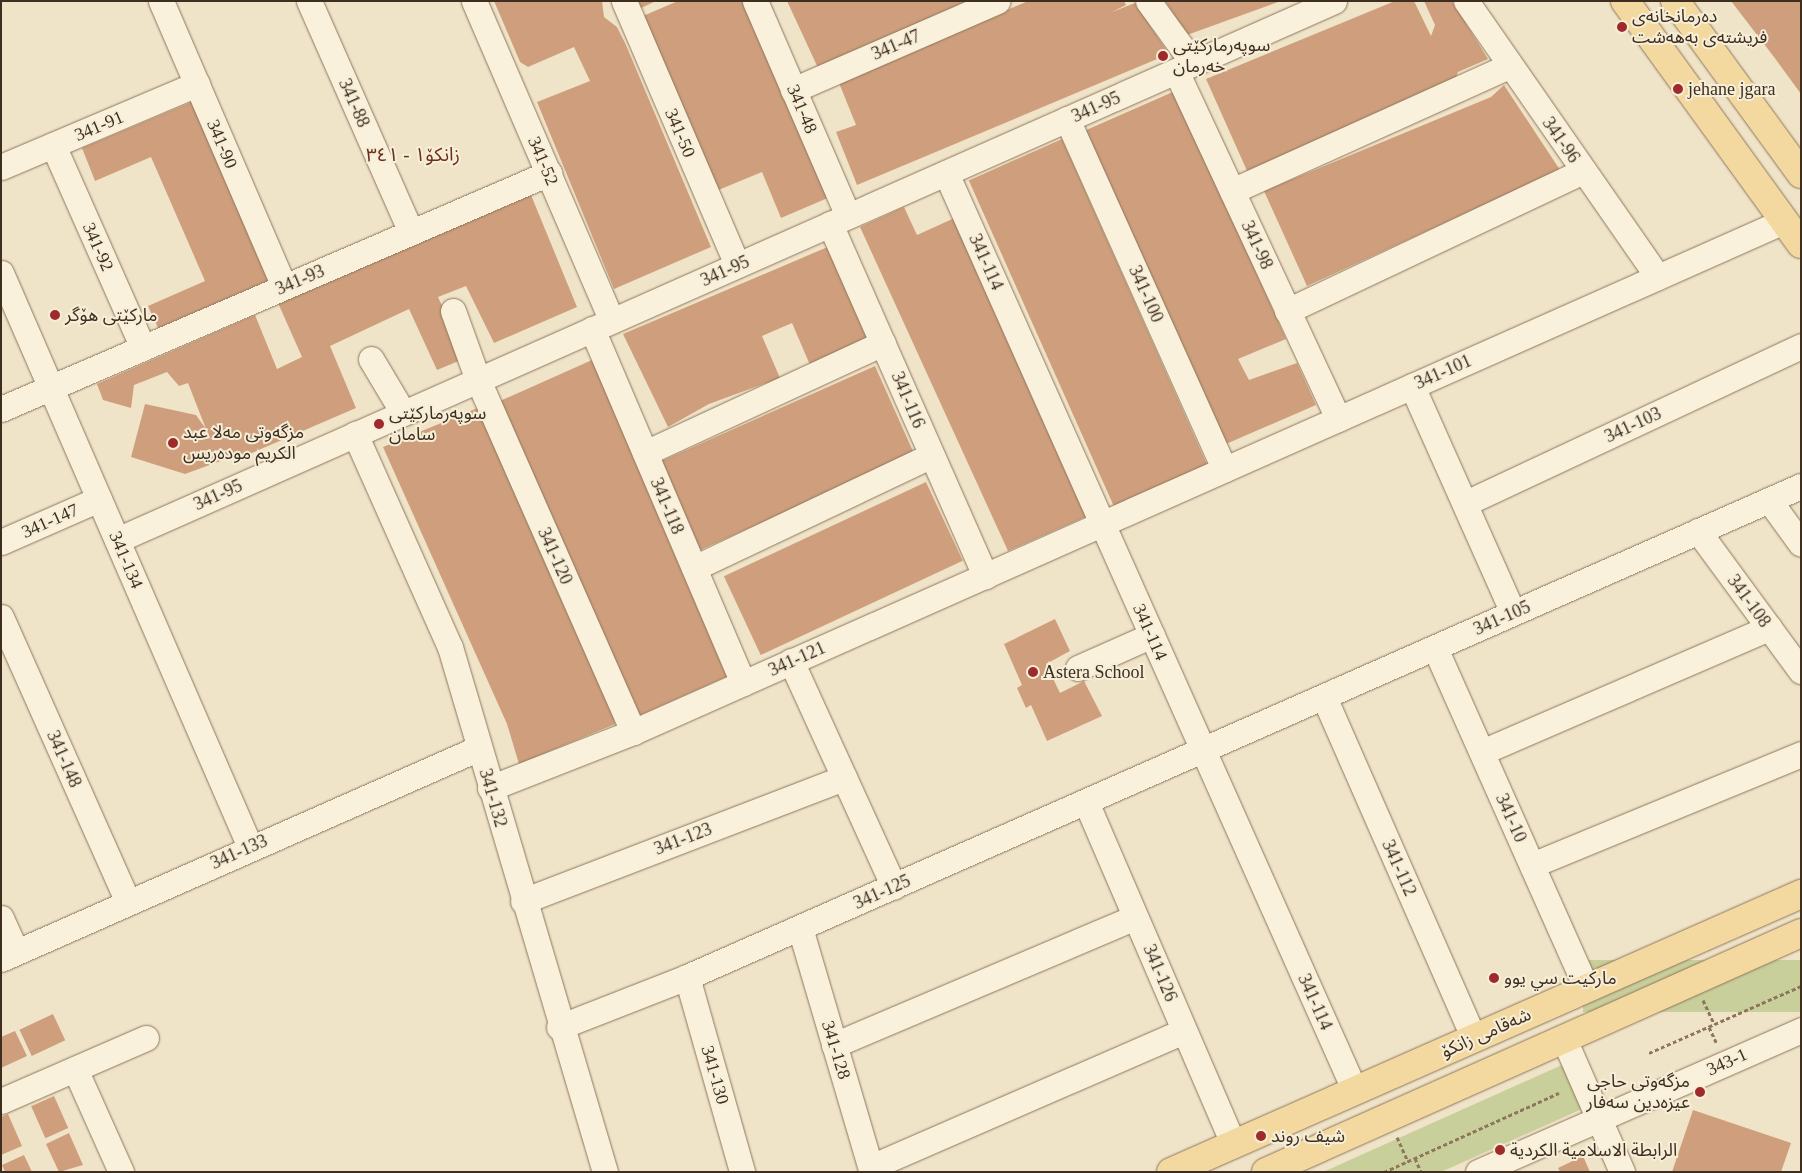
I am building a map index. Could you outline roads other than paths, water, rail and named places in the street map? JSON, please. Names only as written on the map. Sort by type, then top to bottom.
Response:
[{"type":"main road","points":[[1624,1],[1801,244]]},
{"type":"main road","points":[[1682,4],[1801,174]]},
{"type":"main road","points":[[1716,127],[1749,102]]},
{"type":"main road","name":"شەقامی زانکۆ","points":[[1171,1172],[1801,894]]},
{"type":"main road","points":[[1266,1172],[1801,934]]},
{"type":"street","name":"341-90","points":[[161,1],[284,287]]},
{"type":"street","name":"341-88","points":[[309,1],[410,232]]},
{"type":"street","name":"341-52","points":[[474,1],[548,173],[602,325]]},
{"type":"street","name":"341-50","points":[[624,1],[737,265]]},
{"type":"street","name":"341-48","points":[[755,1],[793,90],[839,220]]},
{"type":"street","name":"341-47","points":[[793,90],[998,1]]},
{"type":"street","name":"341-98","points":[[1148,1],[1185,67],[1232,191],[1338,419]]},
{"type":"street","name":"341-95","points":[[117,540],[355,434],[402,411],[478,380],[1185,67],[1306,7],[1334,1]]},
{"type":"street","name":"341-96","points":[[1466,1],[1509,66],[1658,277]]},
{"type":"street","points":[[1232,191],[1509,66]]},
{"type":"street","name":"341-91","points":[[1,167],[197,84]]},
{"type":"street","name":"341-100","points":[[1067,119],[1224,469]]},
{"type":"street","name":"341-92","points":[[53,145],[143,348]]},
{"type":"street","points":[[1287,311],[1583,171]]},
{"type":"street","name":"341-93","points":[[1,409],[548,173]]},
{"type":"street","name":"341-114","points":[[946,173],[1355,1091]]},
{"type":"street","name":"341-116","points":[[839,220],[883,343],[985,576]]},
{"type":"street","name":"341-101","points":[[1102,524],[1784,221]]},
{"type":"street","name":"341-134","points":[[2,276],[250,846]]},
{"type":"street","name":"341-120","points":[[453,311],[478,380],[633,732]]},
{"type":"street","name":"341-118","points":[[602,325],[645,453],[743,683]]},
{"type":"street","points":[[645,453],[883,343]]},
{"type":"street","name":"341-103","points":[[1466,503],[1801,346]]},
{"type":"street","points":[[371,359],[402,411]]},
{"type":"street","points":[[1412,386],[1466,503],[1513,613]]},
{"type":"street","name":"341-132","points":[[355,434],[450,647],[559,1027],[605,1172]]},
{"type":"street","points":[[694,568],[932,455]]},
{"type":"street","name":"341-105","points":[[1203,751],[1801,486]]},
{"type":"street","name":"341-147","points":[[1,542],[99,499]]},
{"type":"street","points":[[1769,500],[1801,544]]},
{"type":"street","name":"341-121","points":[[490,788],[633,732],[1102,524]]},
{"type":"street","name":"341-108","points":[[1698,531],[1801,671]]},
{"type":"street","name":"341-148","points":[[1,617],[128,902]]},
{"type":"street","points":[[1482,752],[1768,628]]},
{"type":"street","points":[[1078,668],[1152,635]]},
{"type":"street","name":"341-10","points":[[1436,648],[1587,989]]},
{"type":"street","points":[[791,662],[894,887]]},
{"type":"street","name":"341-112","points":[[1324,698],[1474,1039]]},
{"type":"street","name":"341-133","points":[[9,956],[250,846],[479,748]]},
{"type":"street","name":"341-125","points":[[559,1027],[687,978],[1203,751]]},
{"type":"street","points":[[1532,865],[1801,754]]},
{"type":"street","name":"341-123","points":[[522,901],[844,778]]},
{"type":"street","name":"341-126","points":[[1086,802],[1233,1144]]},
{"type":"street","points":[[834,1045],[1135,917]]},
{"type":"street","points":[[1,918],[9,956]]},
{"type":"street","name":"341-128","points":[[800,928],[871,1170]]},
{"type":"street","name":"341-130","points":[[687,978],[742,1172]]},
{"type":"street","name":"343-1","points":[[1478,1172],[1801,1030]]},
{"type":"street","points":[[871,1170],[1184,1031]]},
{"type":"street","points":[[1,1101],[146,1038]]},
{"type":"street","points":[[1564,1039],[1622,1172]]},
{"type":"street","points":[[75,1069],[121,1172]]},
{"type":"place","name":"دەرمانخانەی فریشتەی بەهەشت","points":[[1622,27]]},
{"type":"place","name":"سوپەرمارکێتی خەرمان","points":[[1163,56]]},
{"type":"place","name":"jehane jgara","points":[[1678,89]]},
{"type":"place","name":"مارکێتی ھۆگر","points":[[55,315]]},
{"type":"place","name":"سوپەرمارکێتی سامان","points":[[379,424]]},
{"type":"place","name":"مزگه‌وتی مه‌لا عبد الكريم موده‌ریس","points":[[173,443]]},
{"type":"place","name":"Astera School","points":[[1033,672]]},
{"type":"place","name":"ماركيت سي يوو","points":[[1494,978]]},
{"type":"place","name":"مزگەوتی حاجی عیزەدین سەفار","points":[[1700,1092]]},
{"type":"place","name":"شیف روند","points":[[1261,1136]]},
{"type":"place","name":"الرابطة الاسلامية الكردية","points":[[1500,1150]]},
{"type":"district","name":"زانکۆ١ - ٣٤١","points":[[413,155]]}]
